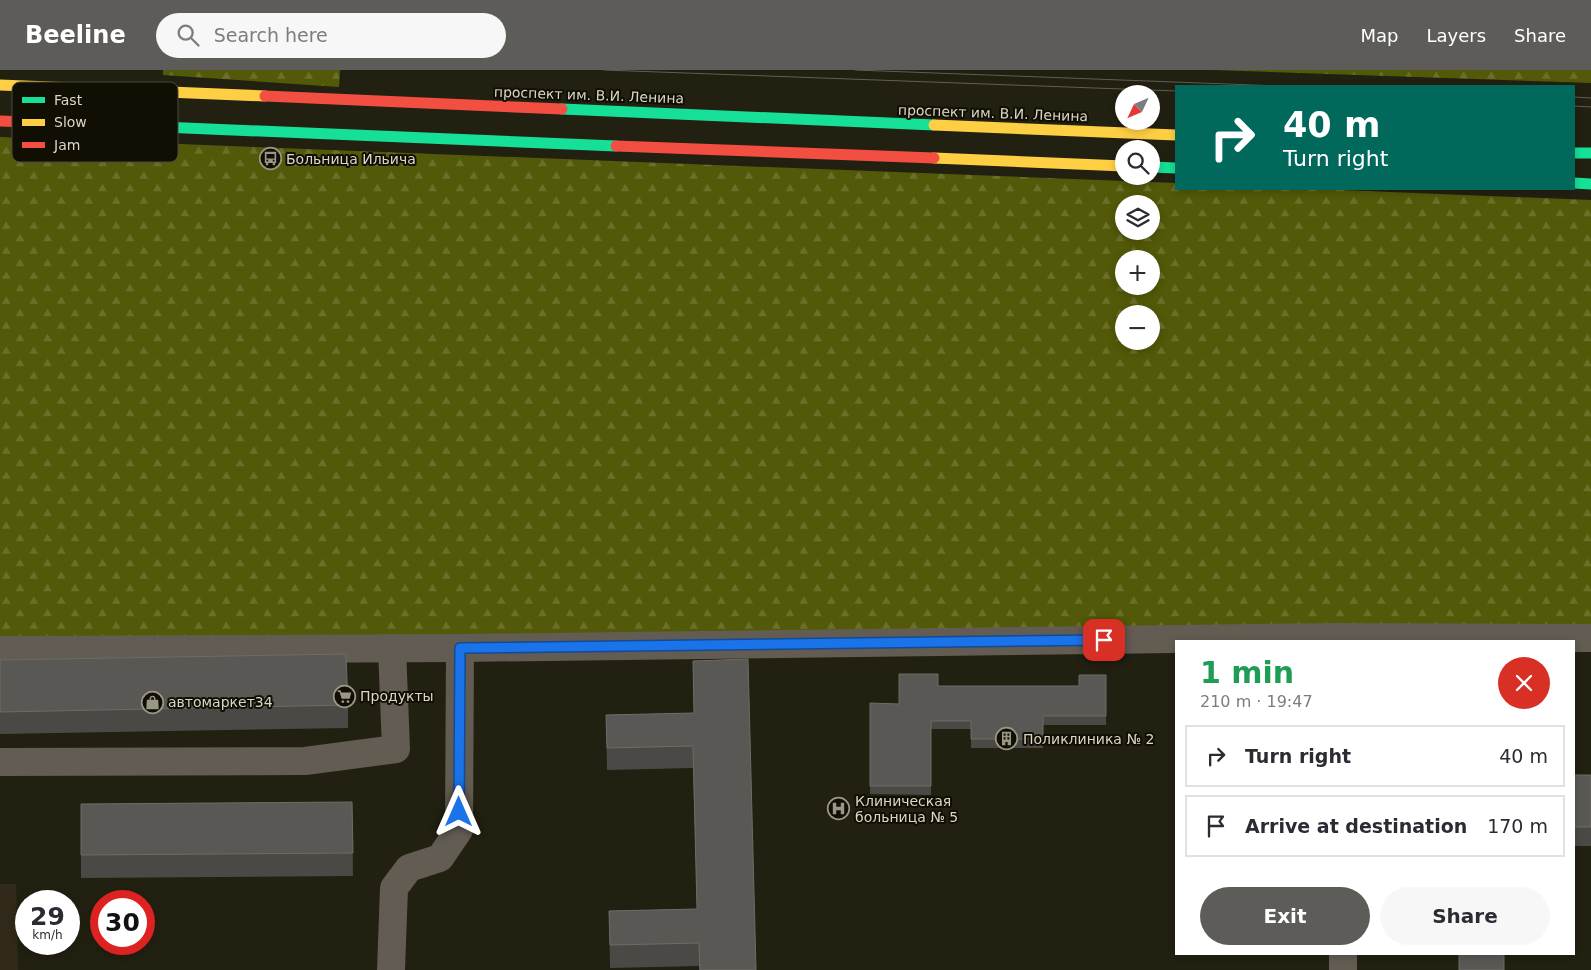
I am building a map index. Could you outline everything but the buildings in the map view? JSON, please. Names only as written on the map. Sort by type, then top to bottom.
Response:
[{"type":"main road","name":"проспект им. В.И. Ленина","points":[[178,93],[1175,136]]},
{"type":"main road","points":[[178,128],[1115,166]]},
{"type":"main road","points":[[1575,152],[1591,153]]},
{"type":"main road","points":[[1160,167],[1175,168]]},
{"type":"main road","points":[[1575,183],[1591,184]]},
{"type":"street","points":[[1240,640],[1591,638]]},
{"type":"street","points":[[0,650],[460,648],[1175,641]]},
{"type":"street","points":[[0,762],[305,761],[396,749],[392,648]]},
{"type":"street","points":[[391,970],[394,888],[409,868],[440,858],[459,830],[460,648]]},
{"type":"street","points":[[1343,955],[1344,970]]},
{"type":"shaded area","points":[[0,884],[16,884],[15,955],[18,955],[18,970],[0,970]]},
{"type":"green space","points":[[163,70],[340,70],[339,87],[163,75]]},
{"type":"green space","points":[[1214,70],[1591,70],[1591,83]]},
{"type":"green space","points":[[0,137],[12,137],[12,162],[178,162],[178,144],[1115,181],[1115,185],[1160,185],[1160,182],[1175,183],[1175,190],[1342,190],[1591,200],[1591,630],[0,639]]},
{"type":"tram line","points":[[604,70],[1175,91]]},
{"type":"tram line","points":[[855,70],[1253,85]]},
{"type":"tram line","points":[[1575,97],[1591,98]]},
{"type":"tram line","points":[[1575,106],[1591,107]]},
{"type":"traffic: fast","points":[[562,109],[934,125]]},
{"type":"traffic: fast","points":[[178,128],[616,146]]},
{"type":"traffic: fast","points":[[1575,153],[1591,153]]},
{"type":"traffic: fast","points":[[1160,167],[1175,168]]},
{"type":"traffic: fast","points":[[1575,183],[1591,184]]},
{"type":"traffic: slow","points":[[0,85],[12,85]]},
{"type":"traffic: slow","points":[[178,92],[265,96]]},
{"type":"traffic: slow","points":[[934,125],[1175,135]]},
{"type":"traffic: slow","points":[[934,158],[1115,166]]},
{"type":"traffic: jam","points":[[265,96],[562,109]]},
{"type":"traffic: jam","points":[[0,121],[12,121]]},
{"type":"traffic: jam","points":[[616,146],[934,158]]},
{"type":"place","name":"Больница Ильича","points":[[270,159]]},
{"type":"place","name":"Продукты","points":[[344,696]]},
{"type":"place","name":"автомаркет34","points":[[152,702]]},
{"type":"place","name":"Поликлиника № 2","points":[[1007,739]]},
{"type":"place","name":"Клиническая больница № 5","points":[[839,809]]},
{"type":"route","points":[[459,812],[460,648],[1104,640]]}]
